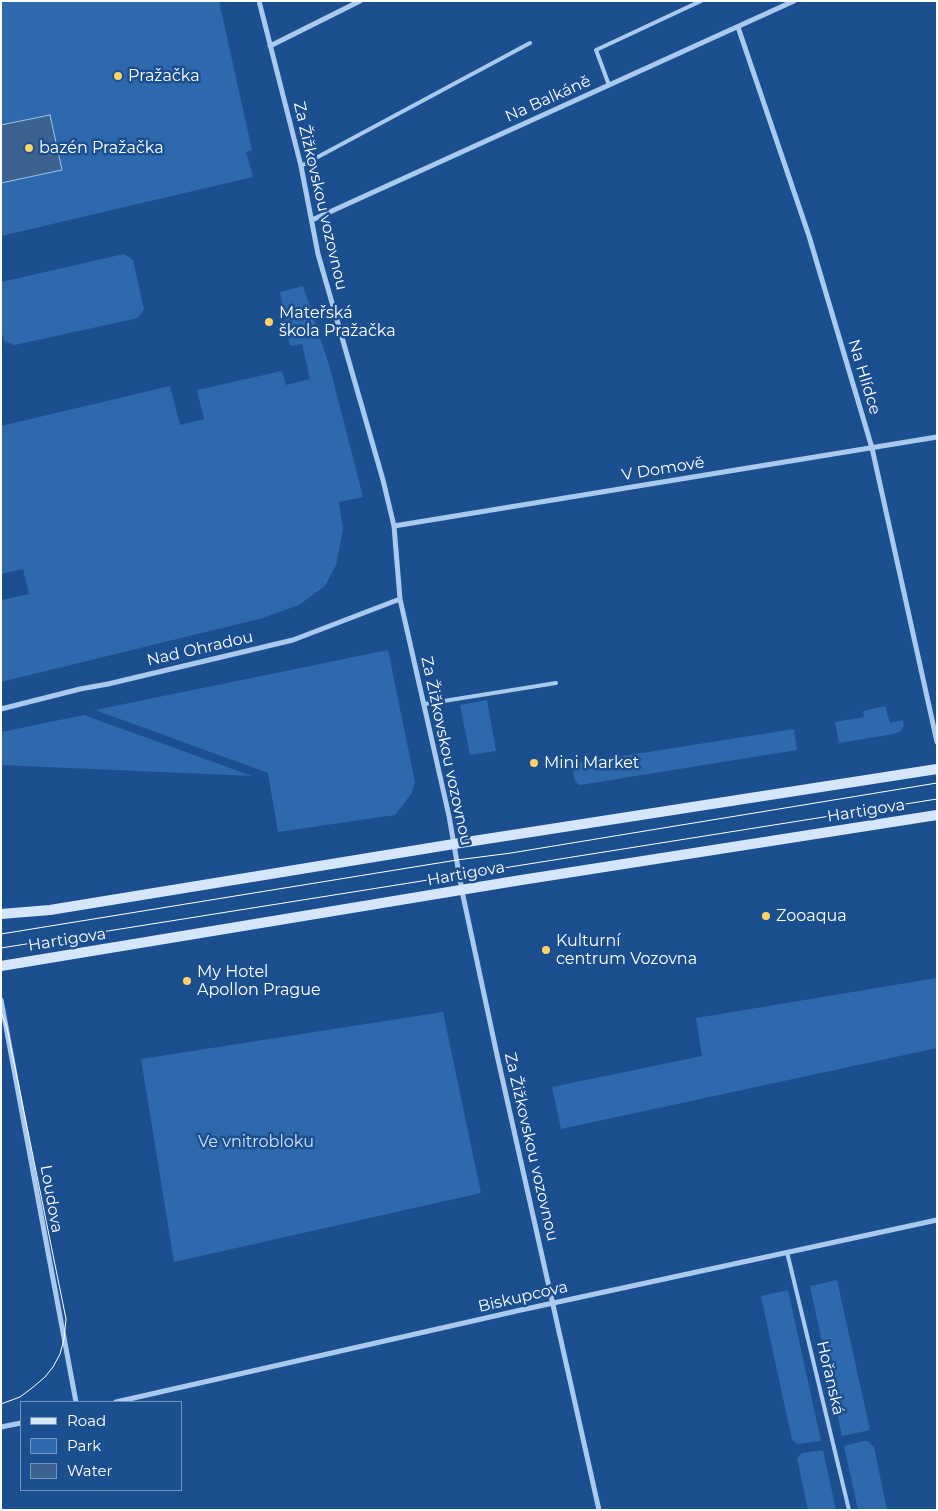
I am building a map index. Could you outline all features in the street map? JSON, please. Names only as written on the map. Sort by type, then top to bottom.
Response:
[{"type":"main road","name":"Hartigova","points":[[1,914],[50,910],[454,844],[937,769]]},
{"type":"main road","name":"Hartigova","points":[[1,966],[937,815]]},
{"type":"street","name":"Za Žižkovskou vozovnou","points":[[259,1],[301,166],[318,254],[383,480],[394,526],[400,599],[454,844],[462,891],[497,1055],[599,1510]]},
{"type":"street","points":[[270,46],[360,1]]},
{"type":"street","name":"Na Balkáně","points":[[312,220],[794,1]]},
{"type":"street","name":"Na Hlídce","points":[[738,27],[809,236],[872,448],[937,742]]},
{"type":"street","name":"V Domově","points":[[394,526],[937,437]]},
{"type":"street","name":"Nad Ohradou","points":[[1,709],[293,640],[400,599]]},
{"type":"street","name":"Loudova","points":[[1,1000],[76,1401]]},
{"type":"street","name":"Biskupcova","points":[[120,1401],[553,1303],[937,1220]]},
{"type":"street","points":[[1,1427],[20,1423]]},
{"type":"lane","points":[[609,85],[596,50],[701,1]]},
{"type":"lane","points":[[301,166],[530,44]]},
{"type":"lane","points":[[424,704],[556,683]]},
{"type":"lane","name":"Hořanská","points":[[788,1252],[849,1510]]},
{"type":"green space","name":"Pražačka","points":[[1,1],[219,1],[252,150],[246,152],[253,177],[1,236]]},
{"type":"green space","points":[[124,254],[133,260],[144,309],[138,318],[15,345],[4,341],[1,328],[1,282]]},
{"type":"green space","points":[[303,286],[330,368],[363,497],[339,502],[343,530],[336,565],[325,586],[299,605],[263,618],[1,682],[1,600],[29,594],[23,569],[1,574],[1,426],[170,386],[180,425],[204,419],[197,390],[282,371],[286,385],[310,379],[302,344],[290,346],[280,292]]},
{"type":"green space","points":[[388,650],[415,782],[412,793],[395,815],[278,832],[268,773],[95,710]]},
{"type":"green space","points":[[487,700],[496,751],[470,755],[460,705]]},
{"type":"green space","points":[[885,706],[890,723],[903,720],[904,725],[901,731],[894,734],[839,743],[835,722],[864,717],[863,711]]},
{"type":"green space","points":[[84,715],[252,776],[1,765],[1,732]]},
{"type":"green space","points":[[794,729],[797,750],[580,785],[575,782],[572,764]]},
{"type":"green space","points":[[936,978],[937,1048],[561,1129],[552,1087],[702,1056],[696,1018]]},
{"type":"green space","name":"Ve vnitrobloku","points":[[443,1012],[481,1193],[174,1262],[141,1059]]},
{"type":"green space","points":[[837,1280],[870,1430],[842,1436],[810,1286]]},
{"type":"green space","points":[[788,1290],[821,1441],[797,1444],[792,1440],[761,1296]]},
{"type":"green space","points":[[868,1441],[874,1447],[887,1510],[858,1510],[844,1446]]},
{"type":"green space","points":[[823,1450],[836,1510],[808,1510],[797,1458],[802,1453]]},
{"type":"water","name":"bazén Pražačka","points":[[50,115],[62,170],[1,183],[1,125]]},
{"type":"tram line","points":[[1,934],[937,783]]},
{"type":"tram line","points":[[1,948],[937,799]]},
{"type":"tram line","points":[[1,1012],[7,1028],[66,1319],[60,1354],[53,1367],[45,1377],[20,1397],[1,1404]]},
{"type":"place","name":"Pražačka","points":[[118,76]]},
{"type":"place","name":"bazén Pražačka","points":[[29,148]]},
{"type":"place","name":"Mateřská škola Pražačka","points":[[269,322]]},
{"type":"place","name":"Mini Market","points":[[534,763]]},
{"type":"place","name":"Zooaqua","points":[[766,916]]},
{"type":"place","name":"Kulturní centrum Vozovna","points":[[546,950]]},
{"type":"place","name":"My Hotel Apollon Prague","points":[[187,981]]}]
